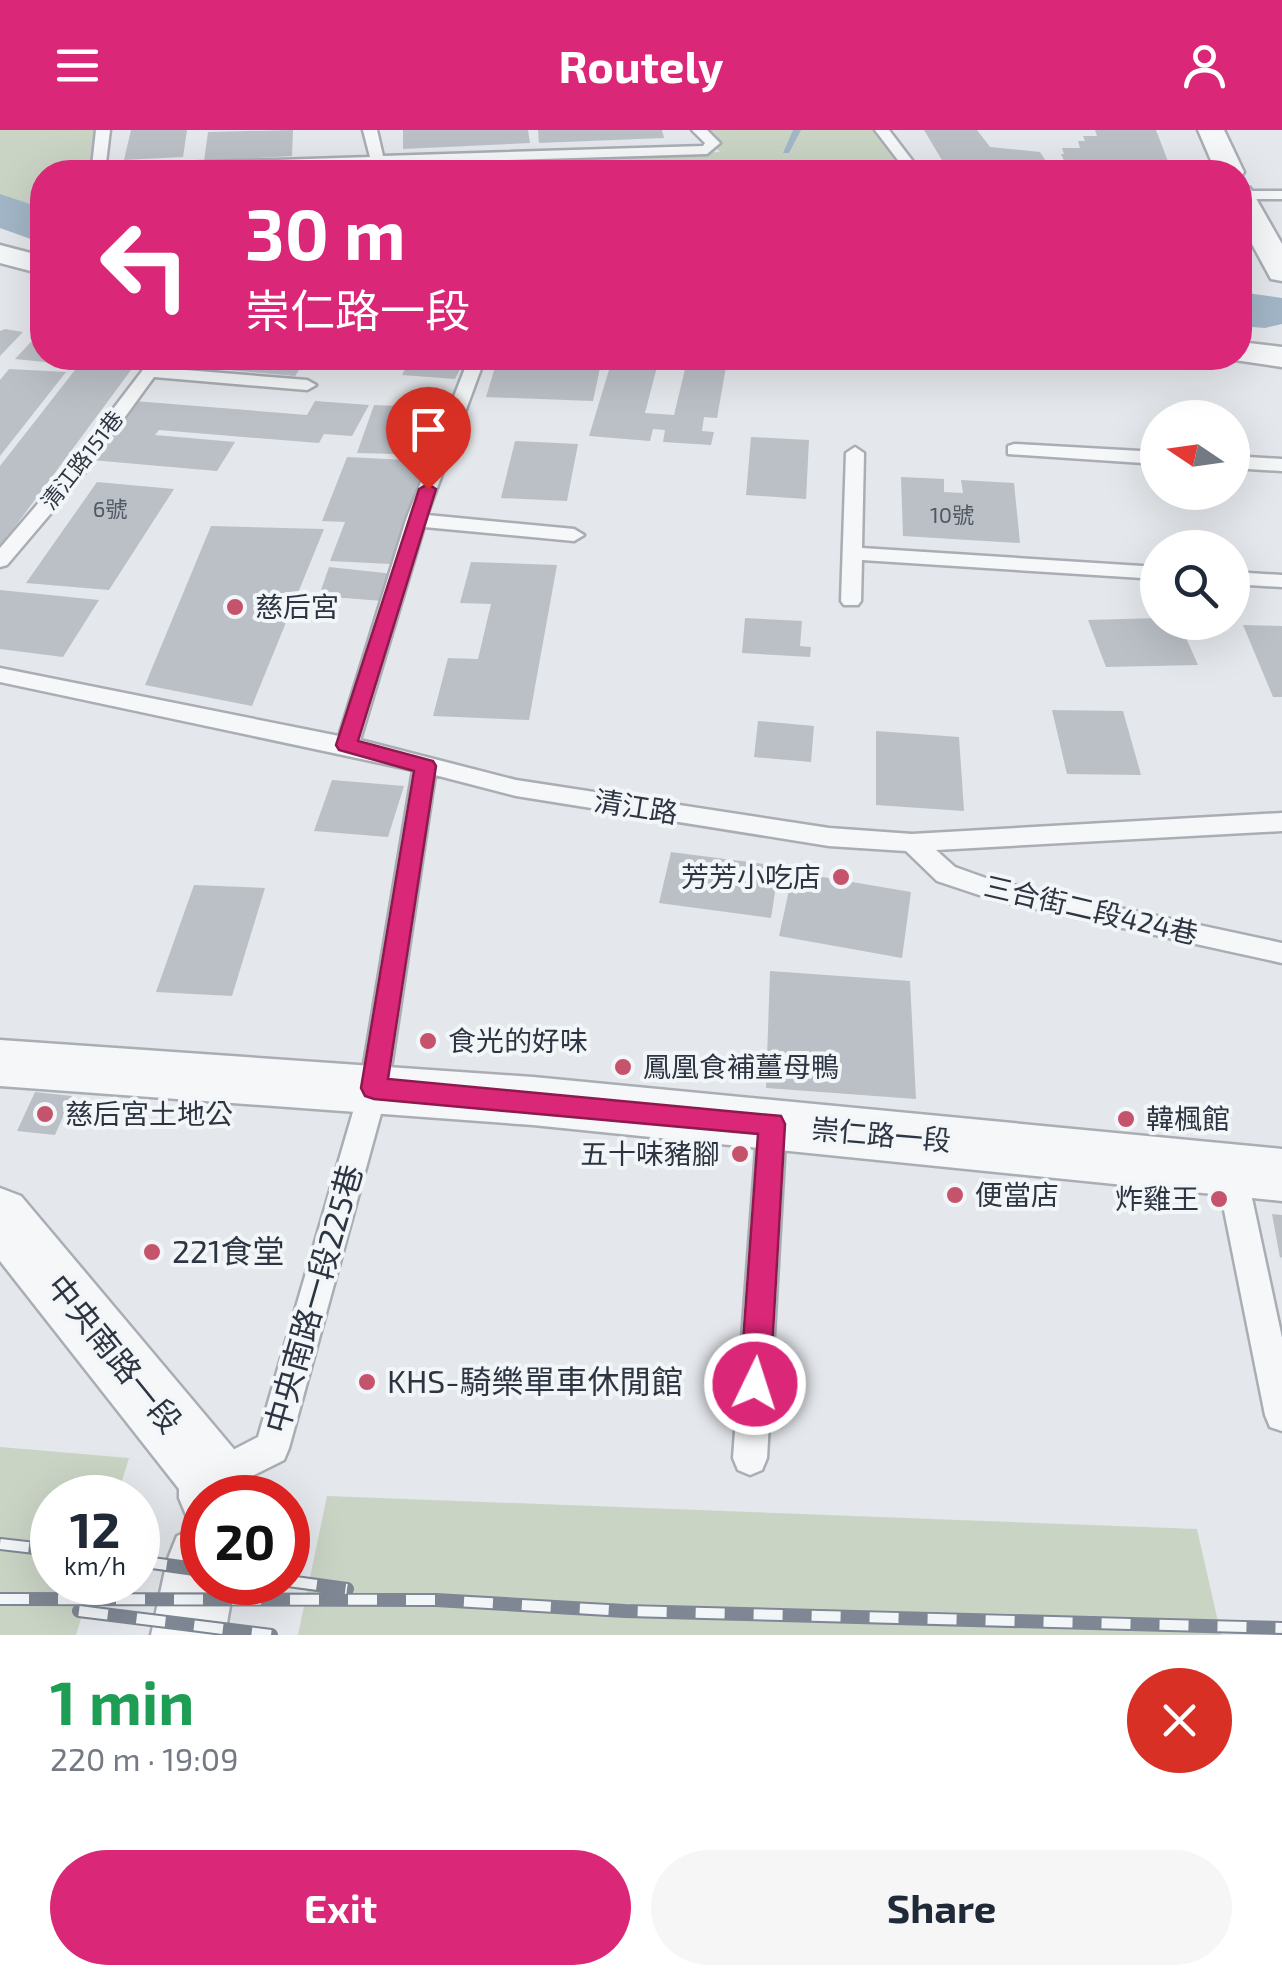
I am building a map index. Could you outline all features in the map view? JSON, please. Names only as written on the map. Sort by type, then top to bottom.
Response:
[{"type":"street","points":[[1211,130],[1225,160]]},
{"type":"street","points":[[1252,216],[1282,272]]},
{"type":"street","points":[[0,254],[30,261]]},
{"type":"street","points":[[0,273],[30,274]]},
{"type":"street","points":[[1252,353],[1282,357]]},
{"type":"street","name":"崇仁路一段","points":[[0,1063],[374,1088],[1256,1173]]},
{"type":"street","name":"中央南路一段","points":[[0,1215],[204,1475]]},
{"type":"street","points":[[188,1635],[194,1605]]},
{"type":"lane","points":[[100,160],[103,130]]},
{"type":"lane","points":[[370,130],[378,160]]},
{"type":"lane","points":[[433,160],[706,150],[713,143],[699,130]]},
{"type":"lane","points":[[882,130],[905,160]]},
{"type":"lane","points":[[1252,194],[1282,195]]},
{"type":"lane","name":"清江路151巷","points":[[0,561],[72,476],[151,370]]},
{"type":"lane","points":[[193,370],[307,385]]},
{"type":"lane","points":[[346,745],[416,520],[472,370]]},
{"type":"lane","points":[[1014,450],[1140,457]]},
{"type":"lane","points":[[851,602],[854,453]]},
{"type":"lane","points":[[1250,463],[1282,465]]},
{"type":"lane","points":[[416,520],[574,534]]},
{"type":"lane","points":[[852,554],[1140,572]]},
{"type":"lane","points":[[1250,579],[1282,581]]},
{"type":"lane","name":"清江路","points":[[0,675],[346,745],[516,788],[829,836],[912,843],[1282,822]]},
{"type":"lane","name":"中央南路一段225巷","points":[[233,1475],[272,1448],[374,1088],[425,766]]},
{"type":"lane","name":"三合街二段424巷","points":[[912,843],[946,874],[991,890],[1282,953]]},
{"type":"lane","points":[[750,1458],[772,1124]]},
{"type":"lane","points":[[1256,1173],[1282,1415]]},
{"type":"green space","points":[[0,130],[95,130],[94,160],[30,160],[30,211],[0,197]]},
{"type":"green space","points":[[699,130],[881,130],[910,160],[527,160],[720,152]]},
{"type":"green space","points":[[0,1447],[129,1458],[124,1475],[30,1475],[30,1605],[85,1605],[76,1635],[0,1635]]},
{"type":"green space","points":[[327,1496],[1197,1529],[1221,1635],[298,1635],[304,1605],[310,1605],[310,1577]]},
{"type":"building","points":[[131,130],[187,130],[183,157],[124,160]]},
{"type":"building","points":[[293,130],[292,156],[204,160],[208,132]]},
{"type":"building","points":[[403,130],[528,130],[530,143],[403,149]]},
{"type":"building","points":[[538,130],[662,130],[664,138],[539,143]]},
{"type":"building","points":[[924,130],[977,130],[990,147],[1040,152],[1045,160],[942,160]]},
{"type":"building","points":[[1095,130],[1156,130],[1167,160],[1064,160],[1062,148],[1080,148],[1078,141],[1085,141],[1083,136],[1097,136]]},
{"type":"building","points":[[0,331],[23,332],[0,356]]},
{"type":"building","points":[[30,343],[30,361],[15,359]]},
{"type":"building","points":[[9,369],[66,372],[0,456],[0,380]]},
{"type":"building","points":[[75,370],[131,370],[0,547],[0,466]]},
{"type":"building","points":[[228,370],[299,370],[295,376]]},
{"type":"building","points":[[405,370],[460,370],[455,379],[402,375]]},
{"type":"building","points":[[494,370],[600,370],[593,401],[486,397]]},
{"type":"building","points":[[609,370],[656,370],[645,413],[674,415],[685,370],[725,370],[717,418],[704,417],[702,431],[714,432],[711,445],[663,442],[665,430],[653,429],[650,441],[589,436]]},
{"type":"building","points":[[134,401],[307,415],[315,401],[369,405],[352,436],[324,434],[319,443],[159,430],[155,435],[235,442],[217,471],[91,460]]},
{"type":"building","points":[[374,405],[447,408],[432,455],[357,453]]},
{"type":"building","points":[[751,437],[809,440],[806,499],[746,495]]},
{"type":"building","points":[[515,441],[578,444],[567,501],[501,498]]},
{"type":"building","points":[[347,457],[425,461],[390,564],[330,561],[345,522],[322,521]]},
{"type":"building","points":[[901,477],[944,479],[944,492],[963,493],[961,480],[1014,483],[1020,543],[903,536]]},
{"type":"building","points":[[97,482],[174,489],[109,590],[26,583]]},
{"type":"building","name":"慈后宮","points":[[211,526],[324,529],[252,706],[145,685]]},
{"type":"building","points":[[471,562],[557,565],[529,720],[433,716],[448,658],[478,659],[491,604],[460,603]]},
{"type":"building","points":[[329,567],[394,574],[383,601],[319,596]]},
{"type":"building","points":[[0,590],[99,600],[63,657],[0,649]]},
{"type":"building","points":[[745,618],[802,621],[800,646],[811,647],[810,657],[742,653]]},
{"type":"building","points":[[1140,619],[1140,640],[1187,640],[1198,665],[1106,667],[1088,620]]},
{"type":"building","points":[[1250,625],[1282,626],[1282,697],[1273,697],[1249,640]]},
{"type":"building","points":[[1052,710],[1123,711],[1141,775],[1067,774]]},
{"type":"building","points":[[758,721],[814,726],[811,762],[754,757]]},
{"type":"building","points":[[876,731],[959,737],[964,811],[876,805]]},
{"type":"building","points":[[332,780],[404,786],[388,837],[314,831]]},
{"type":"building","points":[[671,852],[779,866],[771,918],[659,903]]},
{"type":"building","points":[[793,872],[911,892],[902,958],[779,936]]},
{"type":"building","points":[[194,885],[265,888],[232,996],[156,992]]},
{"type":"building","points":[[770,971],[910,981],[916,1099],[766,1088]]},
{"type":"building","name":"慈后宮土地公","points":[[35,1092],[72,1096],[55,1135],[17,1131]]},
{"type":"building","points":[[1272,1214],[1282,1215],[1280,1258]]},
{"type":"waterway","points":[[786,151],[797,130]]},
{"type":"waterway","points":[[0,209],[30,222]]},
{"type":"waterway","points":[[1252,310],[1265,311]]},
{"type":"railway","points":[[0,1544],[30,1547]]},
{"type":"railway","points":[[160,1564],[180,1567]]},
{"type":"railway","points":[[310,1584],[347,1589]]},
{"type":"railway","points":[[0,1599],[436,1600],[625,1611],[1282,1628]]},
{"type":"railway","points":[[79,1611],[271,1635]]},
{"type":"place","name":"慈后宮","points":[[235,607]]},
{"type":"place","name":"芳芳小吃店","points":[[841,877]]},
{"type":"place","name":"食光的好味","points":[[428,1041]]},
{"type":"place","name":"鳳凰食補薑母鴨","points":[[623,1067]]},
{"type":"place","name":"慈后宮土地公","points":[[45,1114]]},
{"type":"place","name":"韓楓館","points":[[1126,1119]]},
{"type":"place","name":"五十味豬腳","points":[[740,1154]]},
{"type":"place","name":"便當店","points":[[955,1195]]},
{"type":"place","name":"炸雞王","points":[[1219,1199]]},
{"type":"place","name":"221食堂","points":[[152,1252]]},
{"type":"place","name":"KHS-騎樂單車休閒館","points":[[367,1382]]},
{"type":"route","points":[[428,489],[346,745],[425,766],[374,1088],[772,1124],[755,1384]]}]
